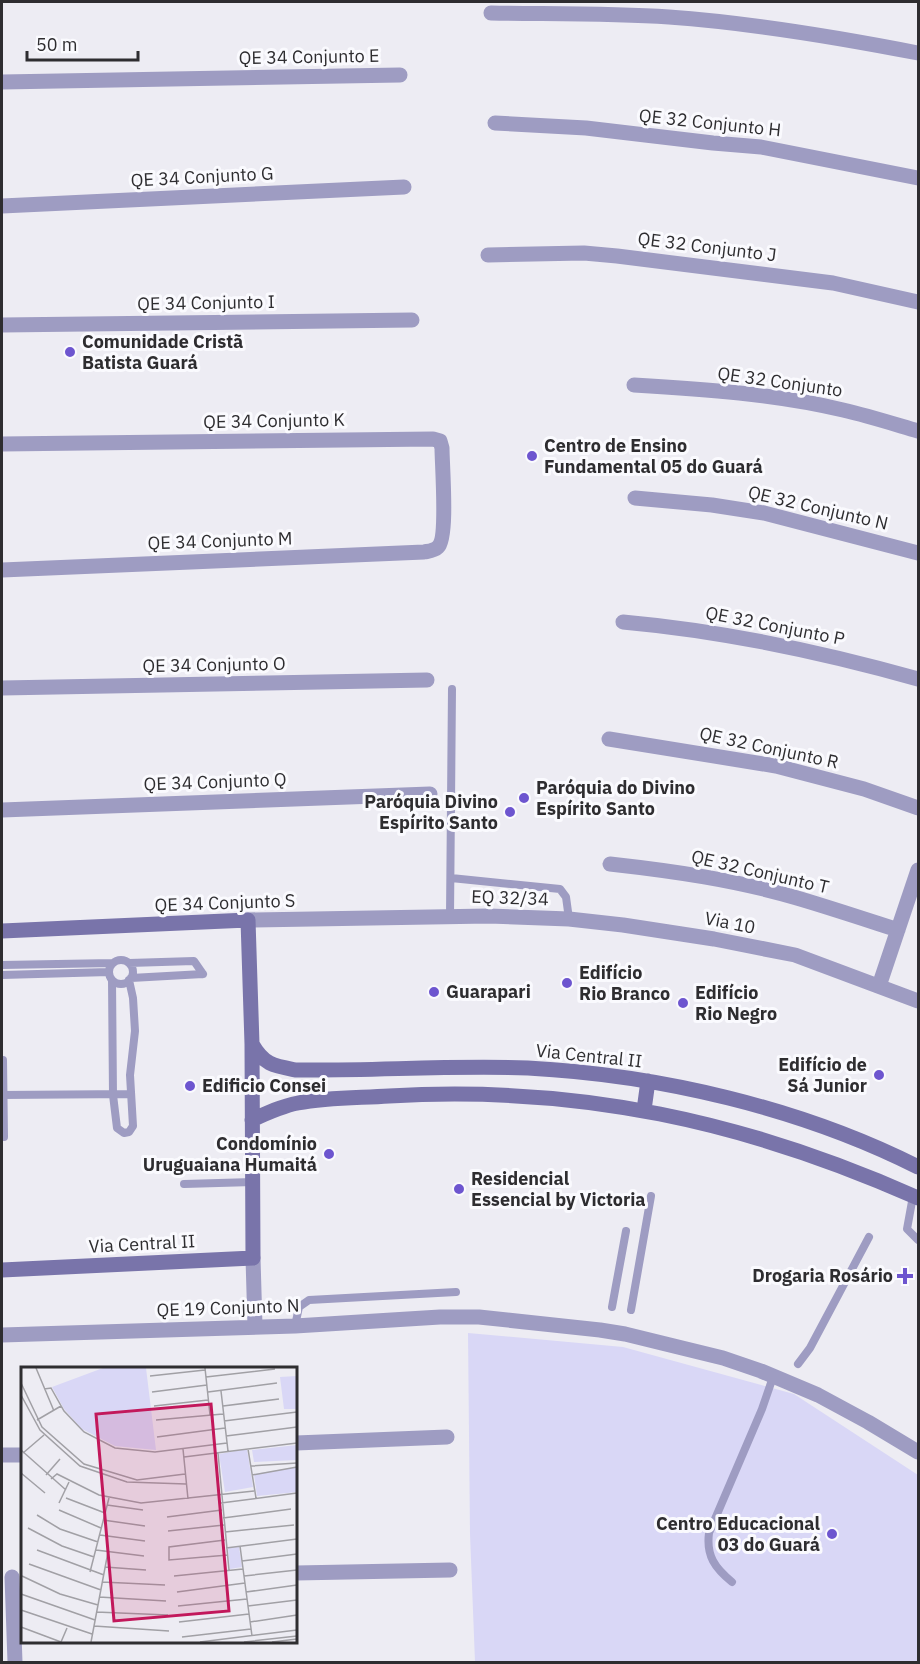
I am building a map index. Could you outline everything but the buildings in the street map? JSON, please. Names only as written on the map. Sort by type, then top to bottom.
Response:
[{"type":"street","points":[[491,13],[585,14],[712,21],[853,40],[918,53]]},
{"type":"street","name":"QE 34 Conjunto E","points":[[2,82],[400,75]]},
{"type":"street","name":"QE 32 Conjunto H","points":[[495,123],[586,128],[761,147],[918,178]]},
{"type":"street","name":"QE 34 Conjunto G","points":[[2,206],[404,187]]},
{"type":"street","name":"QE 32 Conjunto J","points":[[488,255],[584,253],[617,256],[833,283],[918,302]]},
{"type":"street","name":"QE 34 Conjunto I","points":[[2,325],[412,320]]},
{"type":"street","name":"QE 32 Conjunto","points":[[634,385],[762,396],[806,403],[843,410],[918,431]]},
{"type":"street","name":"QE 34 Conjunto K","points":[[2,444],[441,437],[444,533],[438,547]]},
{"type":"street","name":"QE 32 Conjunto N","points":[[635,498],[764,513],[918,553]]},
{"type":"street","name":"QE 34 Conjunto M","points":[[2,570],[424,552],[438,547]]},
{"type":"street","name":"QE 32 Conjunto P","points":[[623,622],[676,627],[774,644],[861,663],[918,679]]},
{"type":"street","name":"QE 34 Conjunto O","points":[[2,688],[427,680]]},
{"type":"street","name":"QE 32 Conjunto R","points":[[609,739],[776,766],[864,789],[918,808]]},
{"type":"street","name":"QE 34 Conjunto Q","points":[[2,810],[430,794]]},
{"type":"street","name":"QE 32 Conjunto T","points":[[610,864],[661,869],[730,882],[795,898],[898,930]]},
{"type":"street","points":[[879,986],[918,870]]},
{"type":"street","name":"EQ 32/34","points":[[450,916],[569,919]]},
{"type":"street","name":"QE 34 Conjunto S","points":[[2,931],[248,920],[450,916]]},
{"type":"street","name":"Via 10","points":[[569,919],[680,933],[795,955],[918,1001]]},
{"type":"street","points":[[248,920],[252,1044],[255,1326]]},
{"type":"street","name":"Via Central II","points":[[252,1044],[260,1058],[275,1066],[297,1070],[436,1066],[529,1068],[648,1081],[722,1096],[792,1116],[918,1167]]},
{"type":"street","points":[[644,1110],[648,1081]]},
{"type":"street","points":[[252,1120],[298,1103],[422,1094],[532,1097],[644,1110],[695,1120],[770,1141],[872,1177],[916,1196]]},
{"type":"street","name":"Via Central II","points":[[2,1270],[253,1258]]},
{"type":"street","name":"QE 19 Conjunto N","points":[[2,1335],[295,1326],[456,1317],[478,1317],[625,1334],[723,1358],[818,1395],[918,1452]]},
{"type":"street","points":[[297,1443],[447,1437]]},
{"type":"street","points":[[2,1455],[21,1455]]},
{"type":"street","points":[[297,1573],[450,1570]]},
{"type":"street","points":[[12,1577],[15,1662]]},
{"type":"lane","points":[[450,916],[452,688]]},
{"type":"lane","points":[[451,878],[560,889],[566,897],[569,919]]},
{"type":"lane","points":[[2,965],[113,963],[121,960],[129,963],[194,961],[203,974],[130,979],[120,984],[110,976],[2,975]]},
{"type":"lane","points":[[113,963],[110,976],[113,1095],[117,1128],[124,1133],[129,1132],[133,1126],[130,1075],[135,1023],[130,979],[133,973],[129,963]]},
{"type":"lane","points":[[3,1060],[4,1137]]},
{"type":"lane","points":[[2,1095],[131,1094]]},
{"type":"lane","points":[[184,1184],[253,1182]]},
{"type":"lane","points":[[631,1310],[651,1196]]},
{"type":"lane","points":[[916,1196],[907,1229],[918,1240]]},
{"type":"lane","points":[[612,1307],[626,1232]]},
{"type":"lane","points":[[798,1364],[810,1348],[869,1237]]},
{"type":"lane","points":[[295,1326],[299,1307],[309,1300],[456,1292]]},
{"type":"lane","points":[[732,1582],[718,1571],[713,1563],[709,1553],[710,1533],[773,1377]]},
{"type":"shaded area","points":[[468,1333],[623,1347],[794,1394],[918,1475],[918,1662],[475,1662],[470,1534]]},
{"type":"place","name":"Comunidade Cristã Batista Guará","points":[[70,352]]},
{"type":"place","name":"Centro de Ensino Fundamental 05 do Guará","points":[[532,456]]},
{"type":"place","name":"Paróquia do Divino Espírito Santo","points":[[524,798]]},
{"type":"place","name":"Paróquia Divino Espírito Santo","points":[[510,812]]},
{"type":"place","name":"Edifício Rio Branco","points":[[567,983]]},
{"type":"place","name":"Guarapari","points":[[434,992]]},
{"type":"place","name":"Edifício Rio Negro","points":[[683,1003]]},
{"type":"place","name":"Edifício de Sá Junior","points":[[879,1075]]},
{"type":"place","name":"Edificio Consei","points":[[190,1086]]},
{"type":"place","name":"Condomínio Uruguaiana Humaitá","points":[[329,1154]]},
{"type":"place","name":"Residencial Essencial by Victoria","points":[[459,1189]]},
{"type":"place","name":"Drogaria Rosário","points":[[905,1276]]},
{"type":"place","name":"Centro Educacional 03 do Guará","points":[[832,1534]]}]
